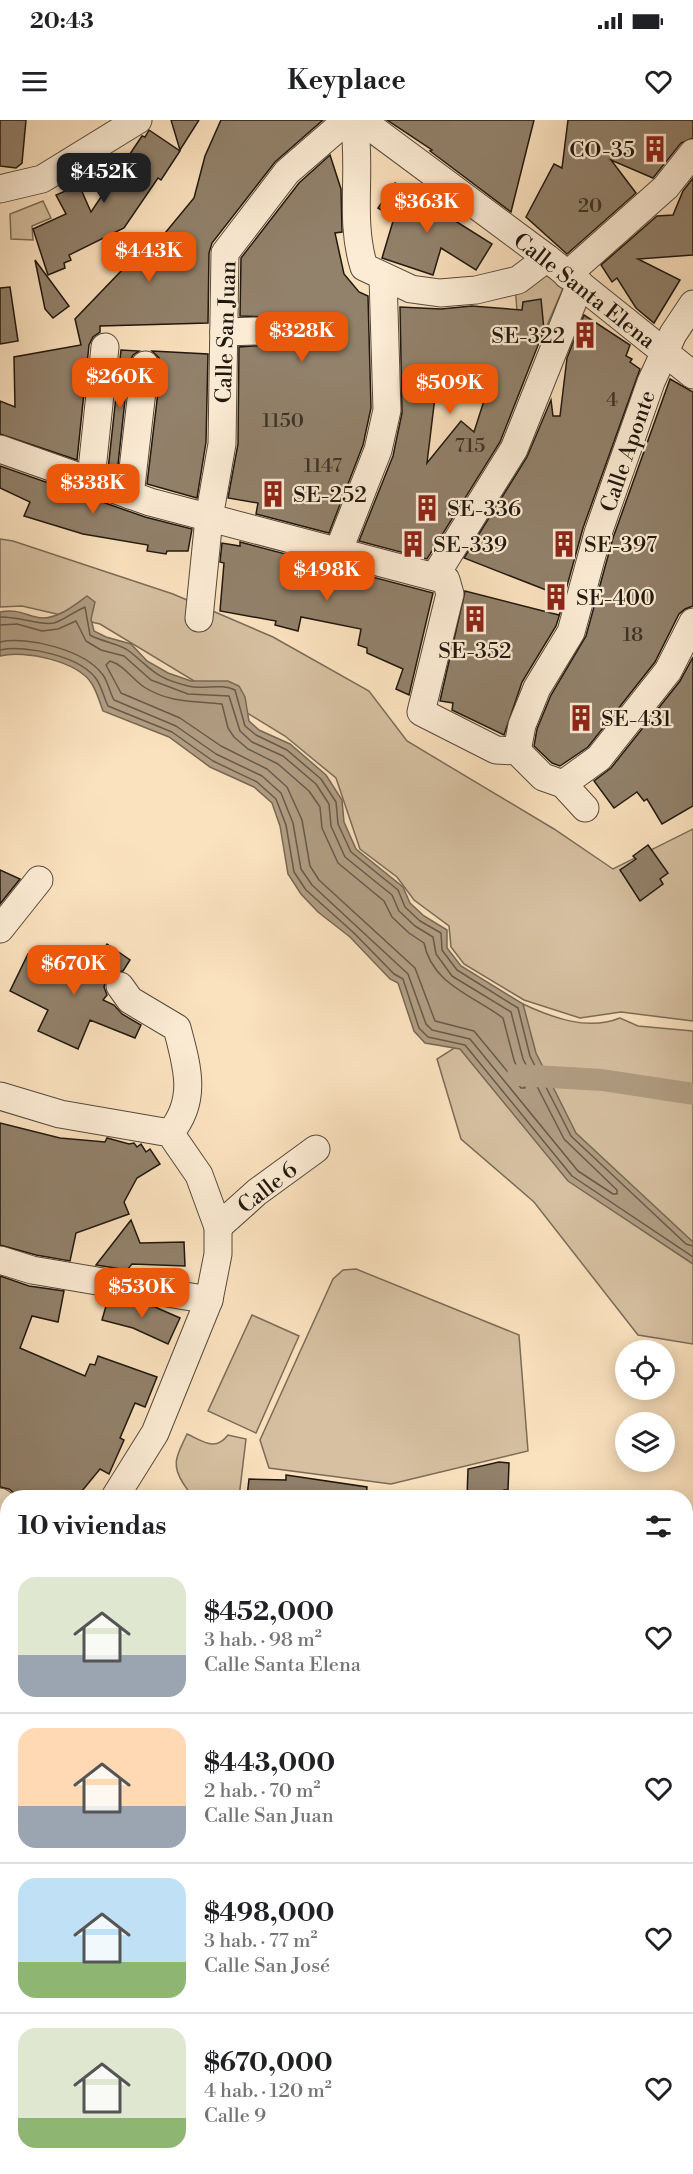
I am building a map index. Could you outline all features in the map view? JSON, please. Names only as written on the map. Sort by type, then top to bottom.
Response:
[{"type":"street","points":[[0,189],[42,179],[138,120]]},
{"type":"street","name":"Calle San Juan","points":[[199,618],[209,518],[222,444],[225,253],[287,172],[346,120]]},
{"type":"street","points":[[354,120],[359,147],[356,242],[364,267],[383,278],[411,289],[440,293],[476,290],[518,280],[547,258]]},
{"type":"street","name":"Calle Santa Elena","points":[[361,120],[547,258],[693,375]]},
{"type":"street","points":[[435,576],[514,449],[573,280],[666,187],[693,153]]},
{"type":"street","points":[[338,552],[378,450],[387,410],[383,278]]},
{"type":"street","name":"Calle Aponte","points":[[517,751],[522,725],[537,688],[570,632],[598,533],[637,418],[673,334],[693,304]]},
{"type":"street","points":[[224,332],[259,331]]},
{"type":"street","points":[[91,479],[105,347]]},
{"type":"street","points":[[130,495],[145,365]]},
{"type":"street","points":[[0,449],[91,479],[130,495],[446,580],[450,594],[421,712],[496,750],[517,751],[543,777],[563,784],[585,808]]},
{"type":"street","points":[[563,784],[599,758],[668,671],[693,622]]},
{"type":"street","points":[[1,924],[39,880]]},
{"type":"street","points":[[120,986],[130,1000],[177,1028],[187,1065],[187,1105],[170,1133]]},
{"type":"street","points":[[0,1096],[60,1114],[170,1133],[199,1175],[218,1227],[218,1254],[209,1300],[154,1433],[119,1490]]},
{"type":"street","name":"Calle 6","points":[[218,1227],[257,1192],[316,1149]]},
{"type":"street","points":[[0,1260],[32,1270],[209,1300]]},
{"type":"shaded area","points":[[43,201],[51,218],[32,226],[33,240],[11,239],[10,214]]},
{"type":"shaded area","points":[[541,272],[564,286],[542,337],[519,335],[515,286]]},
{"type":"shaded area","points":[[0,539],[13,541],[173,594],[273,637],[369,691],[407,741],[554,829],[613,869],[693,829],[693,1021],[621,1012],[580,1018],[524,1000],[464,964],[451,947],[449,926],[414,900],[397,877],[360,849],[336,778],[285,736],[100,624],[22,606],[0,607]]},
{"type":"shaded area","points":[[523,1004],[558,1018],[583,1023],[608,1022],[620,1018],[638,1026],[693,1031],[693,1344],[638,1335],[534,1202],[461,1139],[437,1059]]},
{"type":"shaded area","points":[[356,1269],[519,1335],[528,1451],[391,1484],[269,1468],[260,1440],[333,1279],[343,1270]]},
{"type":"shaded area","points":[[252,1315],[299,1336],[256,1433],[208,1411]]},
{"type":"shaded area","points":[[187,1434],[209,1444],[218,1443],[228,1435],[246,1439],[240,1490],[187,1490],[177,1470],[178,1453]]},
{"type":"water","points":[[87,596],[95,602],[91,619],[94,631],[131,644],[147,661],[168,673],[191,681],[228,681],[239,686],[245,697],[249,721],[259,730],[290,744],[326,775],[342,800],[344,822],[356,849],[403,887],[410,903],[424,916],[447,930],[447,948],[461,966],[523,1004],[536,1053],[576,1133],[693,1242],[693,1264],[568,1181],[460,1049],[425,1043],[414,1031],[398,983],[390,979],[350,937],[318,912],[301,894],[288,874],[280,826],[272,803],[254,787],[210,767],[169,737],[103,711],[92,684],[75,669],[63,663],[36,656],[0,656],[0,612],[13,611],[43,618],[55,616]]},
{"type":"building","points":[[0,120],[26,120],[22,163],[16,168],[0,166]]},
{"type":"building","points":[[171,120],[199,120],[180,150]]},
{"type":"building","points":[[221,120],[323,120],[275,162],[212,243],[209,253],[208,323],[100,326],[100,332],[93,337],[89,345],[77,460],[0,434],[0,401],[15,407],[14,357],[81,345],[75,319],[123,269],[137,235],[162,246],[165,233],[194,198],[205,156]]},
{"type":"building","points":[[387,120],[534,120],[511,212],[430,151],[432,150]]},
{"type":"building","points":[[568,120],[693,120],[693,138],[681,143],[653,178],[611,160],[636,193],[567,254],[526,217],[554,164],[562,168]]},
{"type":"building","points":[[149,130],[180,151],[161,180],[158,178],[124,228],[69,255],[71,260],[64,263],[65,268],[48,275],[33,229],[66,214],[56,195],[79,185],[91,212],[142,136],[145,137]]},
{"type":"building","points":[[330,155],[341,189],[342,232],[335,233],[344,274],[359,292],[368,296],[371,408],[363,445],[329,533],[256,514],[258,503],[228,498],[238,444],[239,347],[267,345],[273,339],[275,331],[273,323],[266,317],[240,316],[241,258],[299,183]]},
{"type":"building","points":[[693,178],[693,255],[638,259],[680,280],[654,323],[636,308],[617,278],[612,282],[601,265],[657,216],[673,215],[683,191]]},
{"type":"building","points":[[395,183],[492,244],[476,270],[441,248],[433,275],[382,258],[394,218],[378,208]]},
{"type":"building","points":[[35,260],[69,306],[53,318],[45,309]]},
{"type":"building","points":[[10,287],[18,341],[0,344],[0,288]]},
{"type":"building","points":[[541,299],[544,330],[500,442],[427,559],[359,541],[393,456],[402,413],[400,307],[441,309],[472,306],[522,310],[523,302]],"holes":[[[481,370],[478,383],[494,378],[489,385],[474,432],[461,421],[427,463],[435,397],[438,395],[434,380]]]},
{"type":"building","points":[[584,315],[630,345],[626,356],[632,359],[630,362],[640,369],[583,528],[564,597],[464,558],[527,457],[551,400],[553,416],[560,416],[567,358]]},
{"type":"building","points":[[121,350],[139,351],[133,355],[129,363],[117,474],[108,470]]},
{"type":"building","points":[[152,351],[208,354],[206,442],[197,498],[147,484],[161,367],[159,358]]},
{"type":"building","points":[[670,379],[693,392],[693,606],[679,614],[655,662],[588,747],[560,766],[552,763],[534,746],[537,729],[551,695],[586,636],[613,538]]},
{"type":"building","points":[[0,466],[145,517],[192,529],[188,551],[167,551],[166,554],[147,551],[148,545],[83,534],[24,516],[30,502],[0,488]]},
{"type":"building","points":[[240,542],[433,593],[409,695],[396,689],[403,669],[367,653],[367,648],[358,645],[361,629],[301,617],[298,631],[275,625],[276,621],[220,611],[224,563],[220,562],[222,543],[240,546]]},
{"type":"building","points":[[465,591],[559,615],[561,610],[556,626],[522,682],[504,735],[452,710],[453,703],[440,701]]},
{"type":"building","points":[[693,657],[693,806],[662,824],[647,799],[644,801],[637,792],[614,808],[594,781],[611,768],[680,681]]},
{"type":"building","points":[[648,845],[668,873],[660,879],[663,884],[640,901],[620,870],[636,859],[633,856]]},
{"type":"building","points":[[0,870],[20,879],[0,904]]},
{"type":"building","points":[[107,944],[130,960],[123,971],[111,973],[106,979],[104,987],[107,995],[103,1000],[114,1005],[122,1014],[141,1025],[135,1038],[90,1020],[78,1049],[38,1031],[48,1010],[10,991],[28,954],[73,973],[77,967],[80,969],[95,947],[102,952]]},
{"type":"building","points":[[0,1123],[60,1138],[105,1142],[107,1138],[129,1144],[134,1143],[137,1147],[141,1144],[146,1152],[150,1149],[160,1164],[137,1178],[124,1202],[129,1214],[76,1233],[70,1261],[36,1255],[0,1245]]},
{"type":"building","points":[[131,1220],[140,1243],[184,1242],[185,1266],[132,1264],[127,1270],[96,1265]]},
{"type":"building","points":[[0,1276],[29,1286],[64,1291],[58,1322],[32,1316],[20,1348],[85,1376],[90,1364],[95,1365],[98,1356],[157,1377],[145,1407],[135,1403],[120,1438],[124,1440],[109,1474],[100,1469],[83,1490],[10,1490],[0,1487]]},
{"type":"building","points":[[108,1299],[155,1307],[180,1318],[168,1344],[133,1328],[102,1320]]},
{"type":"building","points":[[499,1462],[509,1463],[508,1490],[467,1490],[468,1469]]},
{"type":"building","points":[[286,1475],[367,1487],[367,1490],[248,1490],[249,1479],[286,1480]]},
{"type":"waterway","points":[[518,1075],[602,1080],[693,1094]]},
{"type":"place","name":"CO-35","points":[[655,149]]},
{"type":"place","name":"SE-322","points":[[585,335]]},
{"type":"place","name":"SE-252","points":[[273,494]]},
{"type":"place","name":"SE-336","points":[[427,508]]},
{"type":"place","name":"SE-339","points":[[413,544]]},
{"type":"place","name":"SE-397","points":[[564,544]]},
{"type":"place","name":"SE-400","points":[[556,597]]},
{"type":"place","name":"SE-352","points":[[475,619]]},
{"type":"place","name":"SE-431","points":[[581,718]]}]
